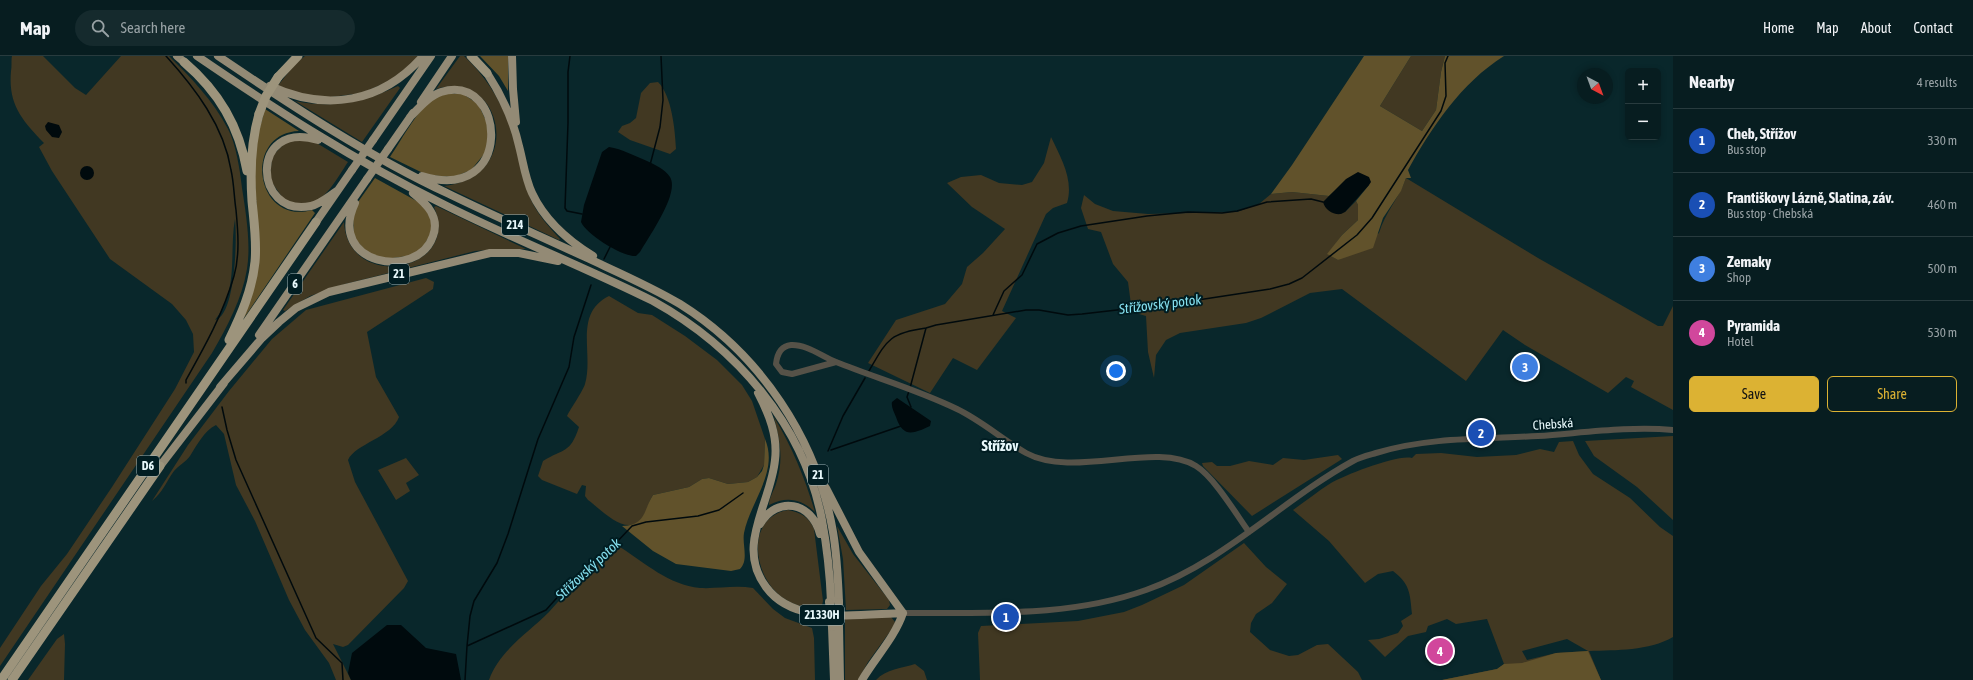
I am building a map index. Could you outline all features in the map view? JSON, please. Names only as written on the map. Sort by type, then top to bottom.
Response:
[{"type":"highway","name":"214","points":[[198,56],[256,97],[329,143],[441,204],[574,265]]},
{"type":"highway","name":"214","points":[[218,56],[314,120],[404,171],[447,194],[626,276]]},
{"type":"highway","points":[[218,364],[243,312],[252,280],[256,247],[252,200],[252,148],[259,114],[266,96],[278,78],[298,56]]},
{"type":"highway","points":[[249,77],[278,90],[302,98],[317,101],[347,100],[372,93],[395,82],[405,75],[423,56]]},
{"type":"highway","points":[[316,222],[431,56]]},
{"type":"highway","name":"6","points":[[160,466],[267,324],[452,56]]},
{"type":"highway","name":"21","points":[[471,56],[487,73],[503,99],[519,145],[532,192],[549,220],[579,248],[626,276],[680,304],[709,325],[752,364],[784,405],[813,463],[824,495],[833,531],[837,560],[833,602]]},
{"type":"highway","points":[[512,56],[513,96],[519,145]]},
{"type":"highway","points":[[181,59],[212,89],[229,115],[243,150],[252,200]]},
{"type":"highway","name":"6","points":[[404,171],[444,181],[454,180],[473,172],[482,163],[492,145],[492,129],[488,113],[480,102],[464,92],[454,90],[441,92],[430,98],[410,117]]},
{"type":"highway","points":[[329,143],[303,136],[288,138],[282,141],[270,156],[267,166],[268,180],[273,193],[278,198],[284,203],[297,207],[312,206],[337,191]]},
{"type":"highway","name":"6","points":[[367,179],[352,209],[348,224],[349,232],[361,252],[372,258],[385,262],[400,261],[416,256],[429,245],[434,233],[434,218],[430,210],[424,202],[400,182]]},
{"type":"highway","name":"D6","points":[[1,680],[316,222]]},
{"type":"highway","name":"21","points":[[220,387],[262,338],[296,308],[329,292],[490,253],[519,253],[574,265],[632,291],[674,313],[715,343],[752,380],[776,411],[792,438],[805,465],[822,520],[833,602],[840,680]]},
{"type":"highway","name":"21","points":[[752,380],[769,417],[774,432],[776,451],[771,483],[756,526],[753,546]]},
{"type":"highway","points":[[813,463],[859,552],[903,613],[892,635],[862,680]]},
{"type":"highway","name":"D6","points":[[12,680],[160,466]]},
{"type":"highway","name":"21","points":[[753,546],[758,526],[768,513],[786,506],[804,510],[813,517],[818,528],[833,602]]},
{"type":"highway","name":"21330H","points":[[753,546],[754,560],[758,574],[768,590],[779,600],[795,609],[821,615],[903,613]]},
{"type":"highway","name":"21","points":[[834,680],[835,626]]},
{"type":"street","points":[[836,362],[792,374],[782,372],[776,364],[777,355],[782,349],[790,345],[800,346],[836,362],[900,384],[958,409],[1027,454],[1043,459],[1080,462],[1172,458],[1186,461],[1203,472],[1249,532]]},
{"type":"street","name":"Chebská","points":[[1249,532],[1313,486],[1355,460],[1410,444],[1601,431],[1673,430]]},
{"type":"street","name":"21330H","points":[[903,613],[1036,612],[1111,602],[1148,590],[1192,568],[1249,532]]},
{"type":"shaded area","points":[[12,56],[43,56],[75,88],[86,95],[121,56],[169,56],[209,99],[216,108],[231,135],[240,173],[248,239],[248,259],[245,280],[238,302],[212,353],[0,666],[0,648],[41,586],[67,554],[112,487],[175,389],[194,352],[193,334],[186,320],[172,304],[110,259],[52,171],[39,147],[44,143],[23,119],[14,103],[11,83]],"holes":[[[235,219],[234,274],[231,291],[222,315],[215,320],[223,309],[230,284]]]},
{"type":"shaded area","points":[[305,56],[420,56],[394,79],[362,93],[323,98],[276,88],[295,64]]},
{"type":"shaded area","points":[[460,56],[464,56],[478,71],[501,105],[512,133],[527,191],[540,216],[560,239],[559,240],[444,186],[470,178],[487,164],[495,146],[496,126],[490,108],[477,94],[459,87],[436,89]]},
{"type":"shaded area","points":[[480,56],[508,56],[508,91],[499,76]]},
{"type":"shaded area","points":[[1364,56],[1411,56],[1380,106],[1422,131],[1436,110],[1441,72],[1445,56],[1504,56],[1474,79],[1449,107],[1427,138],[1408,170],[1411,178],[1406,178],[1401,191],[1383,218],[1373,248],[1338,260],[1327,254],[1342,235],[1358,220],[1358,205],[1356,201],[1369,185],[1337,189],[1329,196],[1292,192],[1271,194],[1292,165]]},
{"type":"shaded area","points":[[1411,56],[1445,56],[1441,72],[1436,110],[1422,131],[1380,106]]},
{"type":"shaded area","points":[[658,82],[667,96],[674,123],[676,149],[670,154],[630,140],[618,132],[622,126],[630,123],[636,118],[641,93],[650,83]]},
{"type":"shaded area","points":[[398,86],[400,88],[362,142],[295,101],[335,104],[360,100]]},
{"type":"shaded area","points":[[463,94],[478,104],[490,129],[485,153],[471,170],[454,177],[427,175],[390,157],[412,122],[426,105],[441,95]]},
{"type":"shaded area","points":[[265,109],[299,131],[281,136],[269,146],[263,161],[263,177],[268,193],[278,205],[293,211],[312,210],[315,213],[244,318],[257,213],[254,169],[255,145]]},
{"type":"shaded area","points":[[48,122],[59,125],[62,132],[59,138],[52,137],[46,130],[45,126]]},
{"type":"shaded area","points":[[1051,137],[1068,178],[1069,194],[1067,203],[1053,208],[1046,214],[1002,311],[1016,318],[977,370],[953,358],[930,393],[868,363],[896,320],[945,304],[962,284],[967,267],[983,253],[1005,229],[972,207],[947,183],[961,177],[981,175],[999,183],[1022,185],[1032,182],[1044,163]]},
{"type":"shaded area","points":[[310,139],[348,162],[330,189],[324,195],[311,204],[299,205],[285,201],[270,180],[272,156],[288,140]]},
{"type":"shaded area","points":[[609,147],[619,149],[660,168],[670,177],[672,184],[671,193],[662,214],[640,252],[636,256],[622,253],[605,244],[590,233],[581,222],[584,205],[602,152]]},
{"type":"shaded area","points":[[87,166],[92,168],[94,173],[92,178],[87,180],[82,178],[80,173],[82,168]]},
{"type":"shaded area","points":[[1358,172],[1369,177],[1371,182],[1369,185],[1345,212],[1335,214],[1330,211],[1323,202],[1346,179]]},
{"type":"shaded area","points":[[375,178],[422,204],[431,218],[432,232],[421,250],[408,256],[385,259],[368,253],[354,238],[353,217],[358,202]]},
{"type":"shaded area","points":[[1406,178],[1538,258],[1658,326],[1663,326],[1673,306],[1673,410],[1631,387],[1634,381],[1626,377],[1608,393],[1525,345],[1503,330],[1466,381],[1342,289],[1310,293],[1261,318],[1246,323],[1180,333],[1166,340],[1156,355],[1154,378],[1148,352],[1146,316],[1132,312],[1128,282],[1113,264],[1101,232],[1088,229],[1081,208],[1084,195],[1095,204],[1113,211],[1148,214],[1237,212],[1259,204],[1271,194],[1292,192],[1329,196],[1324,202],[1325,206],[1329,210],[1335,212],[1345,212],[1356,201],[1358,205],[1358,220],[1342,235],[1328,254],[1338,260],[1379,233]]},
{"type":"shaded area","points":[[436,206],[526,249],[475,251],[345,284],[310,296],[285,311],[283,310],[344,222],[350,244],[364,259],[382,266],[401,266],[419,259],[432,247],[438,229],[434,207]]},
{"type":"shaded area","points":[[426,278],[434,282],[433,289],[367,332],[376,377],[399,417],[389,430],[358,449],[348,460],[355,482],[408,581],[404,588],[348,645],[343,647],[333,644],[351,680],[336,680],[329,663],[305,630],[289,600],[255,521],[236,485],[224,434],[216,425],[204,435],[188,458],[174,471],[162,490],[152,501],[188,445],[229,391],[272,339],[306,310]]},
{"type":"shaded area","points":[[609,296],[638,313],[652,315],[685,336],[717,360],[742,385],[752,401],[765,439],[764,465],[757,477],[748,482],[728,484],[709,478],[702,479],[689,487],[653,495],[643,517],[637,523],[630,525],[622,524],[607,516],[588,500],[585,496],[586,486],[582,485],[577,494],[542,480],[538,476],[543,461],[566,449],[573,442],[576,436],[579,427],[567,416],[585,384],[587,372],[588,324],[591,313],[598,304]]},
{"type":"shaded area","points":[[897,398],[931,421],[930,426],[914,432],[905,431],[899,424],[892,406],[892,402]]},
{"type":"shaded area","points":[[774,417],[798,463],[815,512],[804,504],[794,500],[782,500],[769,505],[780,466],[780,450]]},
{"type":"shaded area","points":[[1673,436],[1673,520],[1637,487],[1594,456],[1585,441]]},
{"type":"shaded area","points":[[765,439],[768,451],[766,475],[747,521],[744,533],[745,557],[743,565],[740,569],[731,571],[676,564],[653,551],[622,526],[636,523],[640,520],[653,495],[689,487],[702,479],[709,478],[728,484],[748,482],[757,477],[762,471],[764,465]]},
{"type":"shaded area","points":[[1573,441],[1579,455],[1593,474],[1630,498],[1660,527],[1673,536],[1673,637],[1654,645],[1632,649],[1589,651],[1601,680],[1442,680],[1497,669],[1504,664],[1487,619],[1456,624],[1447,619],[1428,626],[1426,632],[1408,636],[1385,657],[1368,640],[1379,639],[1398,633],[1403,626],[1401,621],[1412,614],[1410,595],[1403,580],[1393,571],[1378,574],[1365,583],[1329,541],[1293,510],[1338,479],[1395,459],[1412,458],[1416,454],[1441,453],[1477,457],[1516,455],[1540,449],[1554,452],[1559,442]],"holes":[[[1567,639],[1588,651],[1556,653],[1527,660],[1522,651]]]},
{"type":"shaded area","points":[[1338,455],[1342,459],[1252,516],[1203,466],[1202,463],[1212,462],[1217,466],[1230,466],[1249,461],[1273,465],[1283,458],[1304,460]]},
{"type":"shaded area","points":[[406,458],[419,475],[406,483],[410,491],[396,500],[378,470]]},
{"type":"shaded area","points":[[788,510],[796,512],[807,518],[814,529],[823,601],[821,610],[802,607],[786,600],[776,592],[768,582],[762,570],[758,545],[760,533],[766,522],[775,515]]},
{"type":"shaded area","points":[[837,526],[853,554],[889,600],[890,605],[887,609],[846,610],[843,559]]},
{"type":"shaded area","points":[[1244,543],[1266,567],[1287,584],[1272,603],[1256,614],[1251,623],[1250,632],[1270,650],[1289,656],[1298,655],[1317,645],[1328,644],[1358,672],[1362,680],[980,680],[978,633],[981,626],[1078,621],[1124,612],[1184,585]]},
{"type":"shaded area","points":[[620,547],[658,572],[678,583],[700,588],[753,588],[773,609],[785,618],[812,628],[814,638],[815,680],[489,680],[500,660],[507,651],[549,612],[581,575],[599,559]]},
{"type":"shaded area","points":[[891,617],[895,622],[894,626],[868,662],[858,680],[845,680],[845,618]]},
{"type":"shaded area","points":[[387,625],[401,625],[426,648],[456,654],[461,680],[351,680],[348,673],[352,653]]},
{"type":"shaded area","points":[[64,634],[64,680],[28,680],[57,639]]},
{"type":"shaded area","points":[[1588,651],[1601,680],[1442,680],[1497,669],[1504,664],[1522,663],[1556,653]]},
{"type":"shaded area","points":[[915,664],[924,671],[927,680],[876,680],[884,673]]},
{"type":"waterway","points":[[166,56],[207,108],[222,138],[232,175],[237,226],[237,260],[230,290],[213,330],[186,380],[186,383]]},
{"type":"waterway","points":[[570,56],[568,72],[565,208],[567,211],[582,214]]},
{"type":"waterway","points":[[650,165],[660,127],[663,100],[661,56]]},
{"type":"waterway","name":"Střížovský potok","points":[[910,388],[926,328],[936,325],[1026,310],[1039,310],[1068,315],[1178,303],[1270,289],[1289,284],[1302,278],[1357,235],[1372,218],[1441,111],[1446,96],[1445,63],[1448,56]]},
{"type":"waterway","points":[[993,315],[1004,291],[1022,275],[1037,244],[1058,233],[1081,226],[1147,216],[1188,212],[1222,213],[1237,211],[1267,202],[1311,199],[1323,202]]},
{"type":"waterway","points":[[604,259],[611,245]]},
{"type":"waterway","points":[[467,646],[470,616],[474,601],[497,563],[508,534],[538,439],[569,367],[574,337],[591,285]]},
{"type":"waterway","points":[[869,371],[880,352],[890,340],[904,332],[926,328]]},
{"type":"waterway","points":[[828,451],[843,416],[865,378]]},
{"type":"waterway","name":"Střížovský potok","points":[[909,391],[907,397],[911,407]]},
{"type":"waterway","points":[[222,407],[236,460],[316,638],[342,663],[343,680]]},
{"type":"waterway","name":"Střížovský potok","points":[[831,450],[901,426]]},
{"type":"waterway","name":"Střížovský potok","points":[[465,680],[467,646],[546,610],[579,573],[615,544],[632,526],[646,522],[698,516],[719,510],[743,493]]},
{"type":"place","name":"Zemaky","points":[[1525,367]]},
{"type":"place","name":"Františkovy Lázně, Slatina, záv.","points":[[1481,433]]},
{"type":"place","name":"Cheb, Střížov","points":[[1006,617]]},
{"type":"place","name":"Pyramida","points":[[1440,651]]},
{"type":"district","name":"Střížov","points":[[1000,445]]}]
